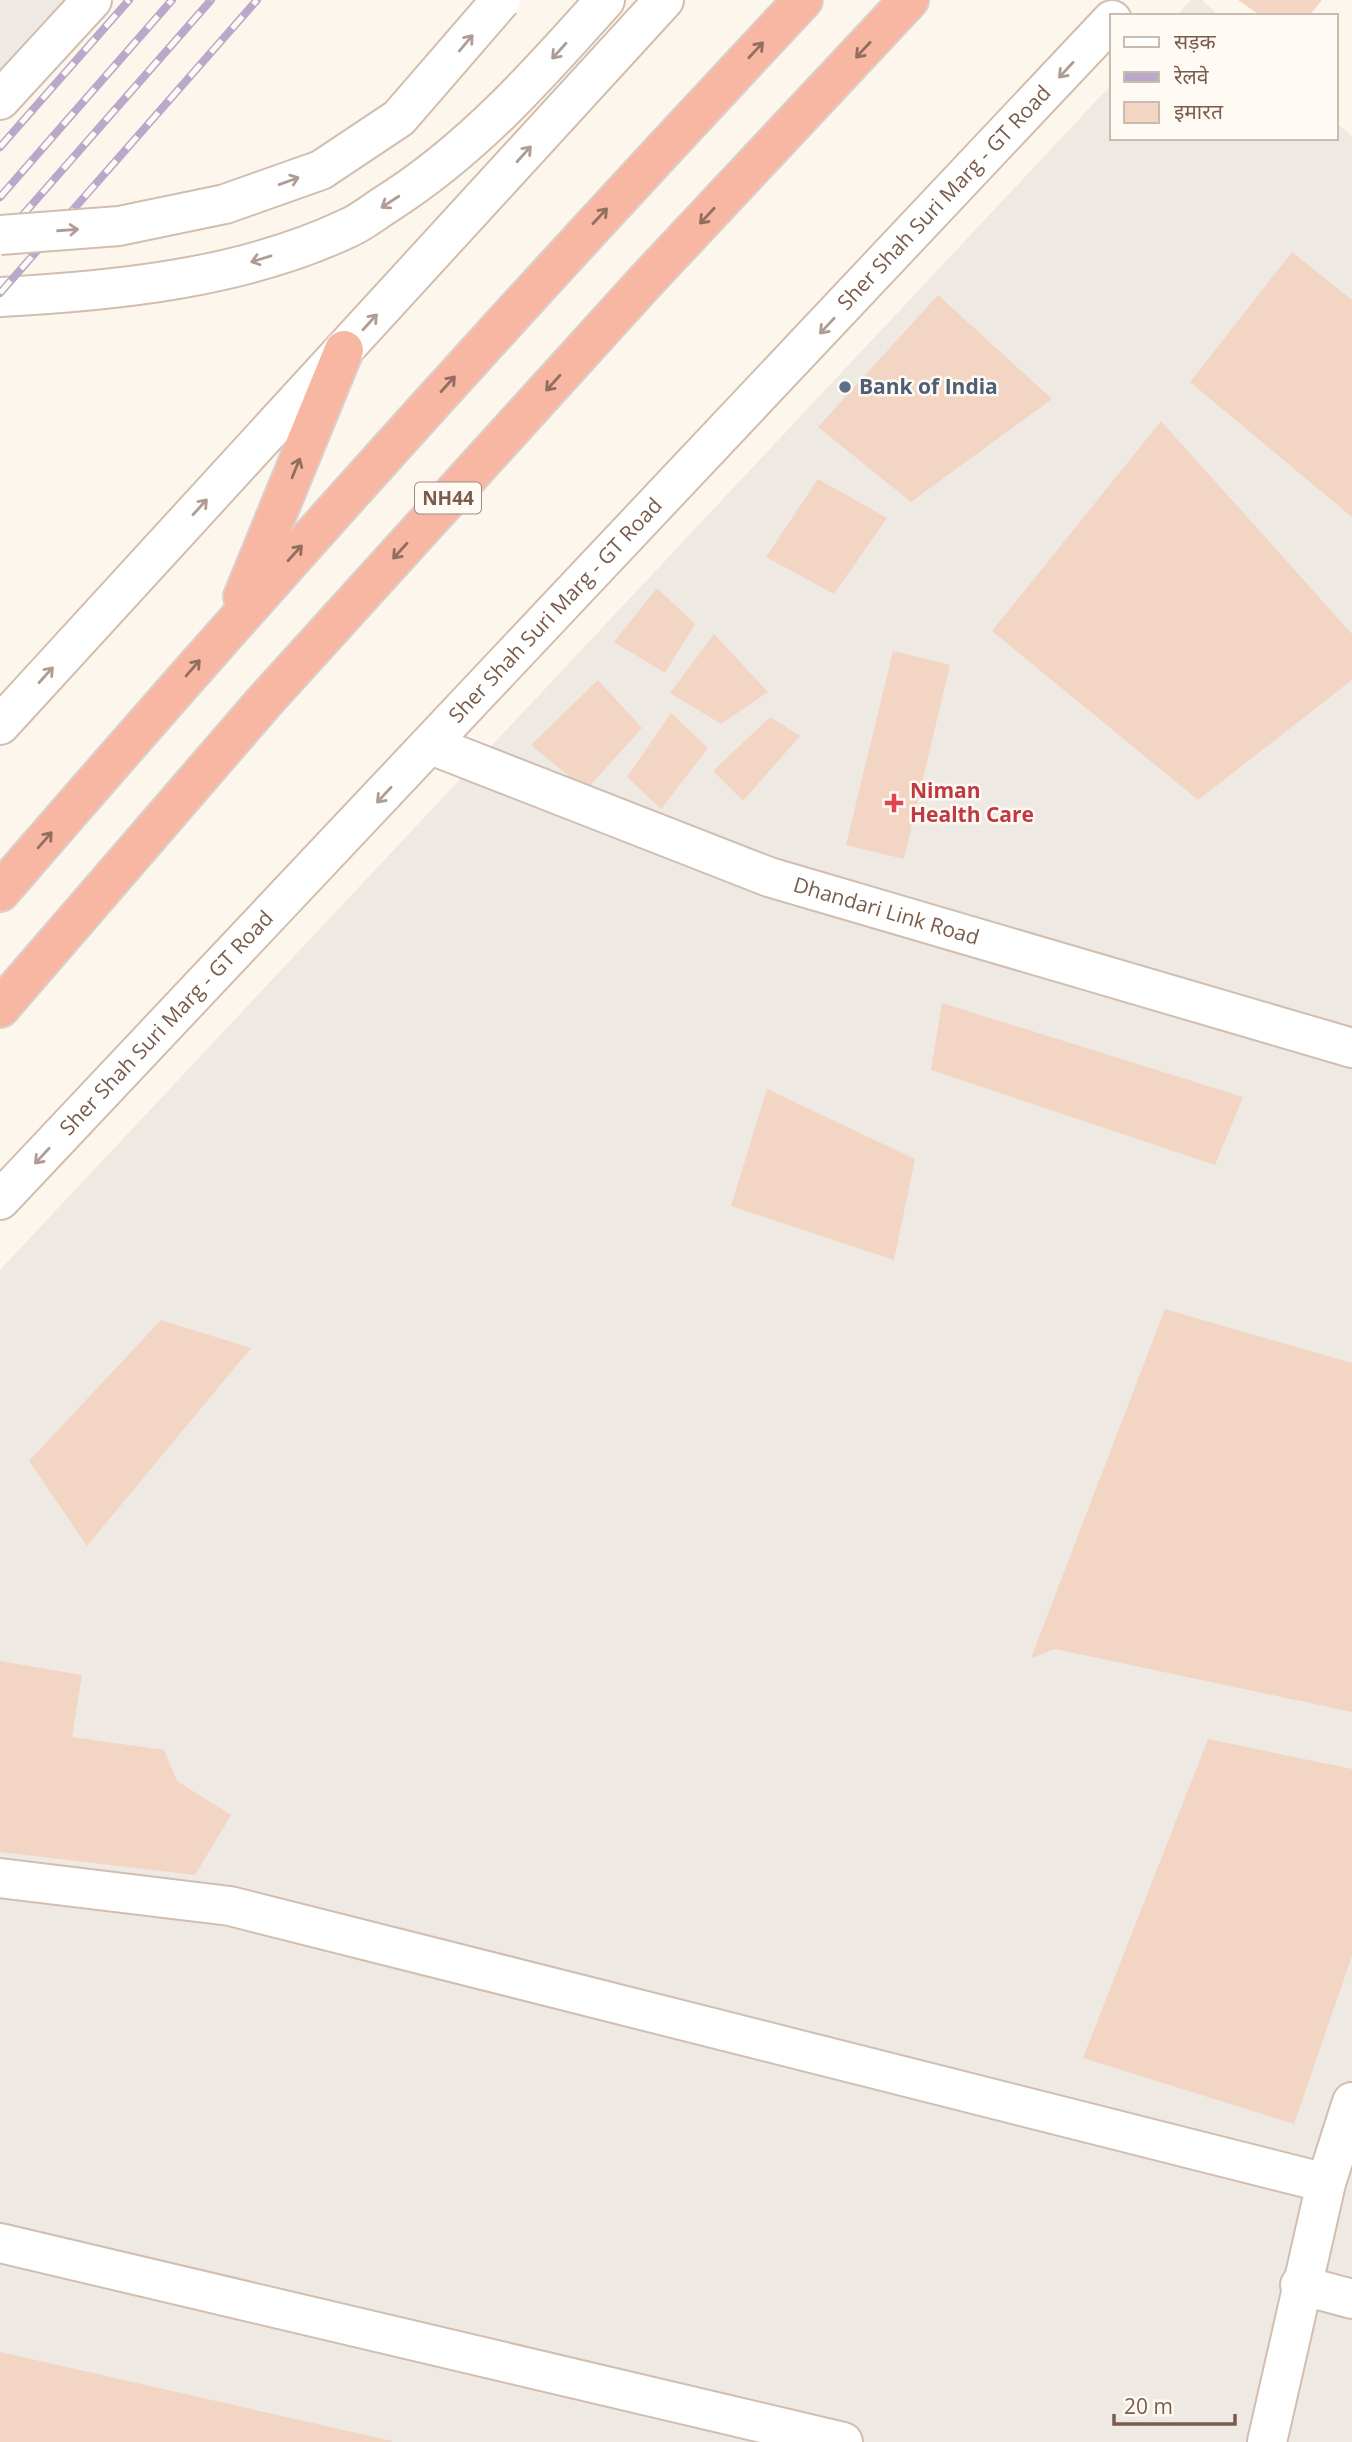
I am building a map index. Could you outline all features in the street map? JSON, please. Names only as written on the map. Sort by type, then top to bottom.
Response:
[{"type":"highway","points":[[0,892],[233,622],[584,233],[803,0]]},
{"type":"highway","name":"NH44","points":[[0,1008],[273,691],[644,283],[909,0]]},
{"type":"highway","points":[[233,622],[344,350]]},
{"type":"street","points":[[0,100],[92,0]]},
{"type":"street","points":[[0,235],[119,226],[225,204],[321,170],[399,118],[501,0]]},
{"type":"street","points":[[0,297],[43,295],[179,277],[257,261],[348,228],[431,176],[526,89],[605,0]]},
{"type":"street","points":[[0,726],[664,0]]},
{"type":"street","points":[[1118,14],[1131,0]]},
{"type":"street","name":"Sher Shah Suri Marg - GT Road","points":[[0,1200],[1110,22]]},
{"type":"street","name":"Dhandari Link Road","points":[[431,745],[769,877],[1352,1048]]},
{"type":"street","points":[[0,1878],[230,1906],[1326,2183]]},
{"type":"street","points":[[1267,2442],[1300,2285],[1326,2183],[1352,2102]]},
{"type":"street","points":[[0,2243],[843,2442]]},
{"type":"street","points":[[1300,2285],[1352,2298]]},
{"type":"shaded area","points":[[0,0],[79,0],[0,89]]},
{"type":"shaded area","points":[[1191,0],[1202,0],[1217,14],[1178,14]]},
{"type":"shaded area","points":[[1110,86],[1110,140],[1338,140],[1338,124],[1352,136],[1352,2442],[0,2442],[0,1270]]},
{"type":"building","points":[[1238,0],[1322,0],[1311,14],[1258,14]]},
{"type":"building","points":[[1292,252],[1352,300],[1352,517],[1190,382]]},
{"type":"building","points":[[938,295],[1052,399],[911,502],[818,427]]},
{"type":"building","points":[[1161,421],[1352,634],[1352,680],[1198,800],[992,631]]},
{"type":"building","points":[[818,479],[887,518],[834,594],[766,557]]},
{"type":"building","points":[[657,588],[695,624],[665,673],[614,642]]},
{"type":"building","points":[[714,634],[768,692],[721,724],[670,693]]},
{"type":"building","points":[[893,651],[950,665],[904,859],[846,845]]},
{"type":"building","points":[[598,680],[642,728],[586,790],[531,745]]},
{"type":"building","points":[[671,713],[708,748],[661,809],[627,777]]},
{"type":"building","points":[[770,717],[800,736],[743,801],[713,771]]},
{"type":"building","points":[[942,1003],[1243,1097],[1215,1165],[931,1070]]},
{"type":"building","points":[[767,1089],[915,1159],[894,1260],[731,1206]]},
{"type":"building","points":[[1165,1309],[1352,1363],[1352,1712],[1055,1649],[1031,1658]]},
{"type":"building","points":[[161,1320],[251,1348],[87,1546],[29,1461]]},
{"type":"building","points":[[0,1661],[82,1675],[72,1737],[164,1750],[177,1781],[231,1815],[195,1875],[0,1852]]},
{"type":"building","points":[[1208,1739],[1352,1769],[1352,1956],[1294,2124],[1083,2058]]},
{"type":"building","points":[[0,2352],[392,2441],[0,2442]]},
{"type":"railway","points":[[0,147],[129,0]]},
{"type":"railway","points":[[0,197],[172,0]]},
{"type":"railway","points":[[0,241],[211,0]]},
{"type":"railway","points":[[0,293],[257,0]]},
{"type":"place","name":"Bank of India","points":[[845,387]]},
{"type":"place","name":"Niman Health Care","points":[[894,803]]}]
